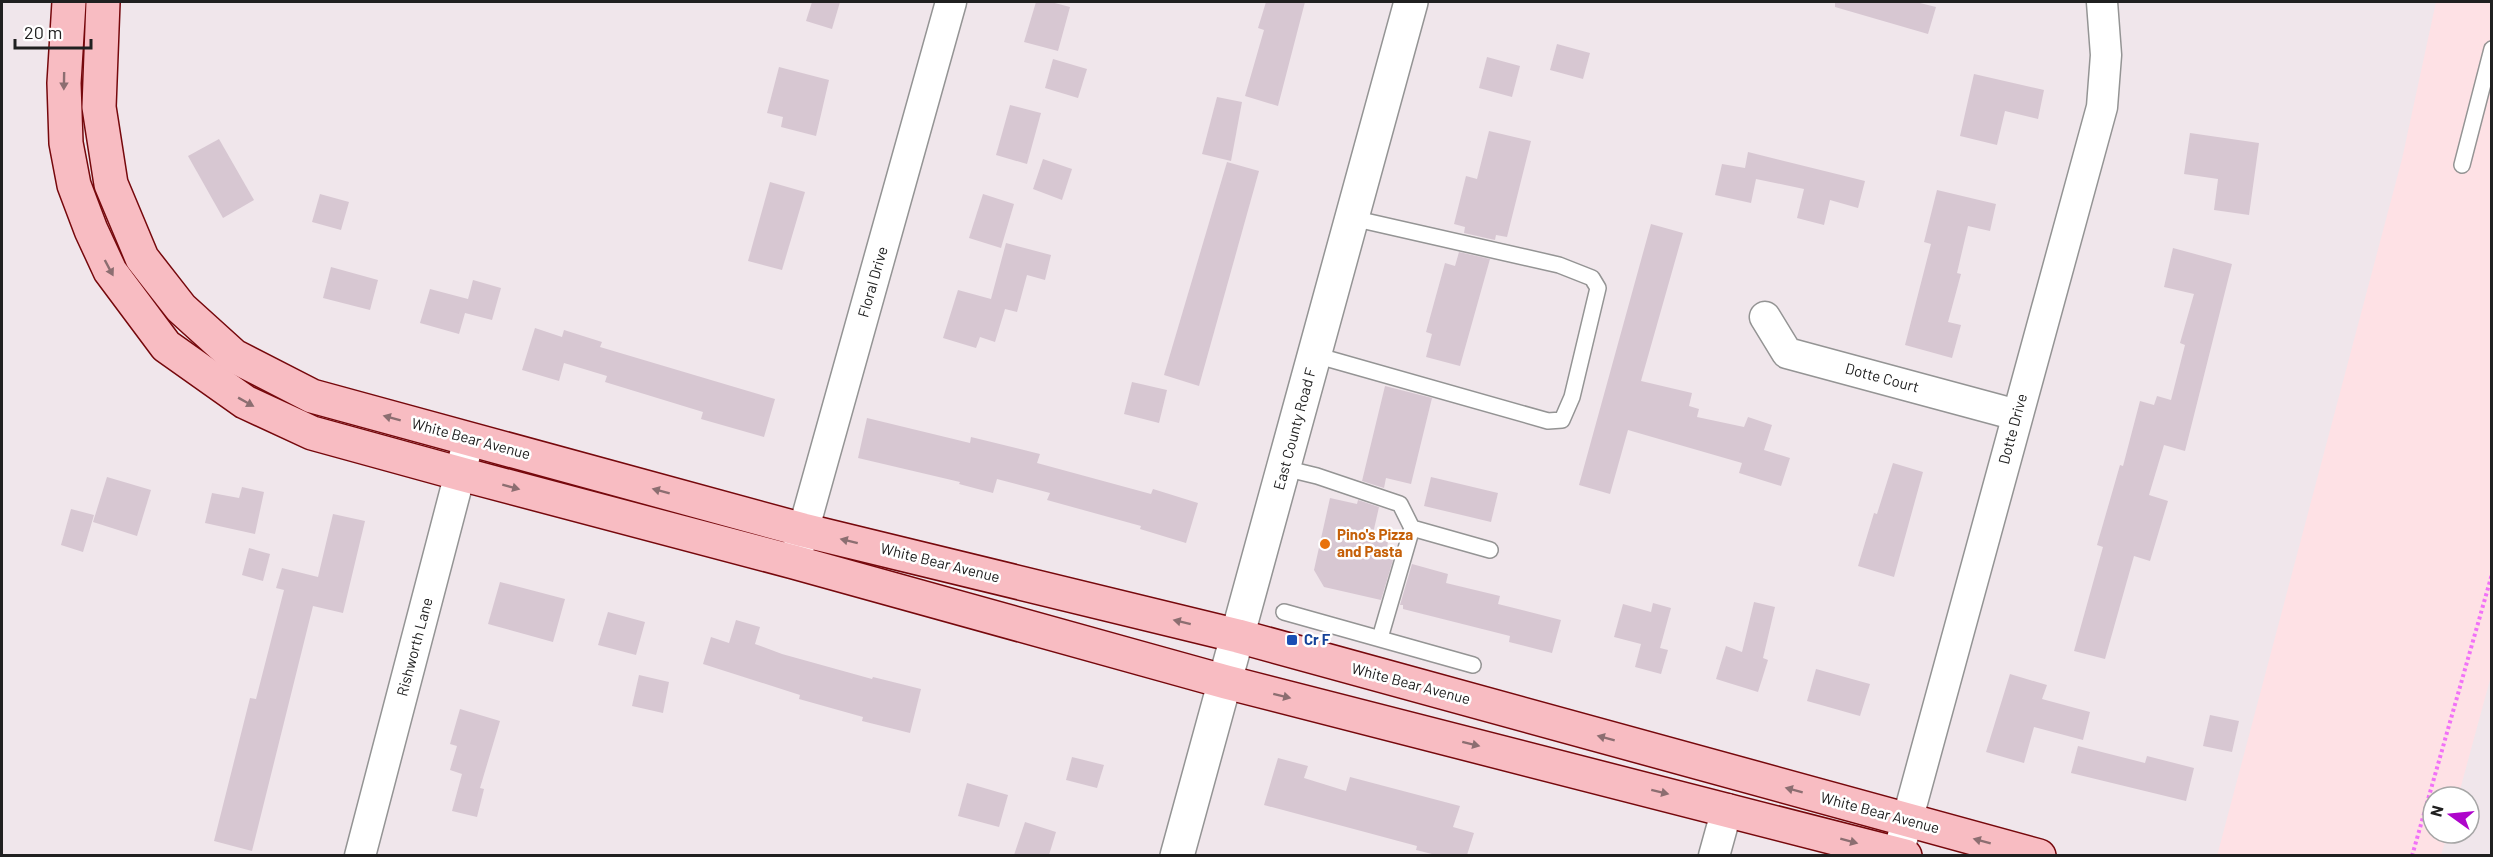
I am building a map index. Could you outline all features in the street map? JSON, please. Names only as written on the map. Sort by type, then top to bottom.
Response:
[{"type":"main road","points":[[69,2],[64,83],[66,143],[74,185],[110,271],[166,346],[245,402],[312,433],[461,474],[794,562],[1226,682],[1902,854]]},
{"type":"main road","name":"White Bear Avenue","points":[[103,2],[99,107],[111,183],[142,258],[181,308],[234,356],[312,396],[803,530],[1238,636],[2038,855]]},
{"type":"street","name":"Floral Drive","points":[[794,562],[951,2]]},
{"type":"street","name":"East County Road F","points":[[1177,855],[1411,2]]},
{"type":"street","name":"Dotte Drive","points":[[1902,854],[1907,821],[2102,108],[2106,55],[2102,2]]},
{"type":"street","name":"Dotte Court","points":[[1765,317],[1787,353],[2017,415]]},
{"type":"street","name":"Rishworth Lane","points":[[360,855],[469,439]]},
{"type":"street","points":[[1714,855],[1727,809]]},
{"type":"lane","points":[[2462,165],[2492,49]]},
{"type":"lane","points":[[1315,355],[1548,421],[1562,420],[1572,397],[1598,288],[1592,278],[1559,265],[1352,218]]},
{"type":"lane","points":[[1284,468],[1317,476],[1400,504],[1412,528],[1380,638]]},
{"type":"lane","points":[[1412,528],[1490,550]]},
{"type":"lane","points":[[1284,612],[1473,666]]},
{"type":"path","points":[[2412,855],[2492,574]]},
{"type":"shaded area","points":[[2436,2],[2491,2],[2491,676],[2461,785],[2421,785],[2421,845],[2444,845],[2441,855],[2217,856],[2402,159]]},
{"type":"building","points":[[812,2],[840,2],[832,29],[806,21]]},
{"type":"building","points":[[1036,2],[1051,2],[1070,7],[1058,51],[1024,42]]},
{"type":"building","points":[[1266,2],[1305,2],[1278,106],[1245,96],[1264,30],[1258,28]]},
{"type":"building","points":[[1835,2],[1916,2],[1936,7],[1928,34],[1835,7]]},
{"type":"building","points":[[1557,44],[1590,53],[1583,79],[1550,70]]},
{"type":"building","points":[[1487,57],[1520,66],[1512,97],[1479,88]]},
{"type":"building","points":[[1053,59],[1087,69],[1078,98],[1045,88]]},
{"type":"building","points":[[779,67],[829,80],[816,136],[781,127],[783,117],[767,113]]},
{"type":"building","points":[[1974,74],[2044,90],[2038,119],[2005,111],[1997,145],[1960,136]]},
{"type":"building","points":[[1217,97],[1242,102],[1231,161],[1202,154]]},
{"type":"building","points":[[1010,105],[1041,113],[1027,164],[996,155]]},
{"type":"building","points":[[1489,131],[1531,141],[1507,237],[1496,235],[1495,240],[1464,233],[1465,227],[1454,224],[1466,176],[1477,179]]},
{"type":"building","points":[[2190,133],[2259,143],[2249,215],[2214,210],[2218,179],[2184,174]]},
{"type":"building","points":[[219,139],[254,200],[223,218],[188,156]]},
{"type":"building","points":[[1748,152],[1865,181],[1858,208],[1830,200],[1824,225],[1797,218],[1804,189],[1756,179],[1751,203],[1715,195],[1722,164],[1745,168]]},
{"type":"building","points":[[1043,159],[1072,169],[1062,200],[1033,189]]},
{"type":"building","points":[[1227,162],[1259,171],[1199,386],[1164,375]]},
{"type":"building","points":[[770,182],[805,192],[782,270],[748,261]]},
{"type":"building","points":[[1937,190],[1996,204],[1990,231],[1968,226],[1957,273],[1961,274],[1948,322],[1961,325],[1952,358],[1905,345],[1931,244],[1924,242]]},
{"type":"building","points":[[320,194],[349,202],[341,230],[312,222]]},
{"type":"building","points":[[983,194],[1014,204],[1001,248],[969,238]]},
{"type":"building","points":[[1651,224],[1683,233],[1641,381],[1692,393],[1689,406],[1699,409],[1697,417],[1744,427],[1748,417],[1772,425],[1764,450],[1790,458],[1781,486],[1739,473],[1742,463],[1628,430],[1610,494],[1579,485]]},
{"type":"building","points":[[1006,243],[1051,255],[1045,280],[1027,275],[1017,312],[1005,309],[995,342],[980,337],[976,348],[943,338],[958,290],[991,299]]},
{"type":"building","points":[[2173,248],[2232,264],[2185,451],[2164,445],[2149,495],[2168,501],[2150,561],[2134,556],[2105,659],[2074,651],[2103,547],[2097,545],[2120,465],[2123,466],[2140,401],[2154,405],[2157,396],[2171,400],[2185,345],[2180,343],[2194,294],[2164,287]]},
{"type":"building","points":[[1459,252],[1490,259],[1460,366],[1426,357],[1432,334],[1426,332],[1445,263],[1455,266]]},
{"type":"building","points":[[331,267],[378,280],[370,310],[323,298]]},
{"type":"building","points":[[473,280],[501,288],[492,320],[465,313],[459,334],[420,323],[430,289],[468,299]]},
{"type":"building","points":[[535,328],[562,337],[564,330],[602,342],[600,347],[775,399],[764,437],[701,419],[703,412],[605,382],[607,376],[564,363],[559,381],[522,370]]},
{"type":"building","points":[[1132,382],[1167,390],[1159,423],[1124,414]]},
{"type":"building","points":[[1385,386],[1432,398],[1411,484],[1386,478],[1384,488],[1362,481]]},
{"type":"building","points":[[867,418],[970,443],[971,437],[1040,454],[1037,463],[1151,494],[1153,489],[1198,503],[1186,543],[1140,529],[1141,526],[1047,500],[1050,493],[997,479],[993,493],[959,484],[960,482],[858,458]]},
{"type":"building","points":[[1893,463],[1923,472],[1894,577],[1858,566],[1874,513],[1877,514]]},
{"type":"building","points":[[107,477],[151,490],[137,536],[93,522]]},
{"type":"building","points":[[1431,477],[1498,493],[1491,522],[1424,506]]},
{"type":"building","points":[[242,487],[264,492],[255,534],[205,523],[212,493],[239,498]]},
{"type":"building","points":[[1330,498],[1357,504],[1358,500],[1379,507],[1372,538],[1388,542],[1385,557],[1393,560],[1381,600],[1324,587],[1314,570]]},
{"type":"building","points":[[71,509],[94,515],[83,552],[61,545]]},
{"type":"building","points":[[333,514],[365,521],[343,613],[313,606],[252,851],[214,841],[250,698],[256,699],[284,590],[276,588],[282,568],[318,577]]},
{"type":"building","points":[[249,548],[270,554],[263,581],[242,575]]},
{"type":"building","points":[[1412,564],[1448,574],[1446,583],[1500,596],[1498,604],[1561,620],[1552,653],[1509,642],[1510,636],[1403,609],[1403,605],[1400,605]]},
{"type":"building","points":[[500,582],[565,599],[553,642],[488,624]]},
{"type":"building","points":[[1754,602],[1775,607],[1763,658],[1768,660],[1758,692],[1716,679],[1726,646],[1742,652]]},
{"type":"building","points":[[1653,603],[1671,608],[1660,648],[1668,650],[1661,674],[1635,667],[1641,644],[1614,637],[1623,604],[1651,612]]},
{"type":"building","points":[[608,612],[645,622],[636,655],[598,645]]},
{"type":"building","points":[[736,620],[760,627],[755,644],[782,654],[872,679],[873,677],[921,689],[910,733],[862,721],[863,717],[799,699],[800,695],[703,664],[711,637],[729,643]]},
{"type":"building","points":[[1816,669],[1870,684],[1860,716],[1807,701]]},
{"type":"building","points":[[2010,674],[2047,685],[2042,699],[2090,712],[2083,740],[2034,727],[2024,763],[1986,752]]},
{"type":"building","points":[[639,675],[669,682],[663,713],[632,706]]},
{"type":"building","points":[[460,709],[500,721],[480,788],[484,789],[477,817],[452,811],[462,774],[450,770],[457,746],[450,744]]},
{"type":"building","points":[[2210,715],[2239,721],[2232,752],[2203,746]]},
{"type":"building","points":[[2078,746],[2145,763],[2147,756],[2194,768],[2186,801],[2071,773]]},
{"type":"building","points":[[1072,757],[1104,765],[1097,788],[1066,780]]},
{"type":"building","points":[[1278,758],[1308,766],[1304,778],[1346,791],[1350,777],[1460,806],[1453,827],[1474,833],[1467,855],[1436,855],[1416,850],[1417,846],[1264,805]]},
{"type":"building","points":[[967,783],[1008,795],[999,827],[958,816]]},
{"type":"building","points":[[1025,822],[1056,832],[1049,855],[1014,855]]},
{"type":"place","name":"Pino's Pizza and Pasta","points":[[1325,544]]},
{"type":"place","name":"Cr F","points":[[1292,640]]}]
